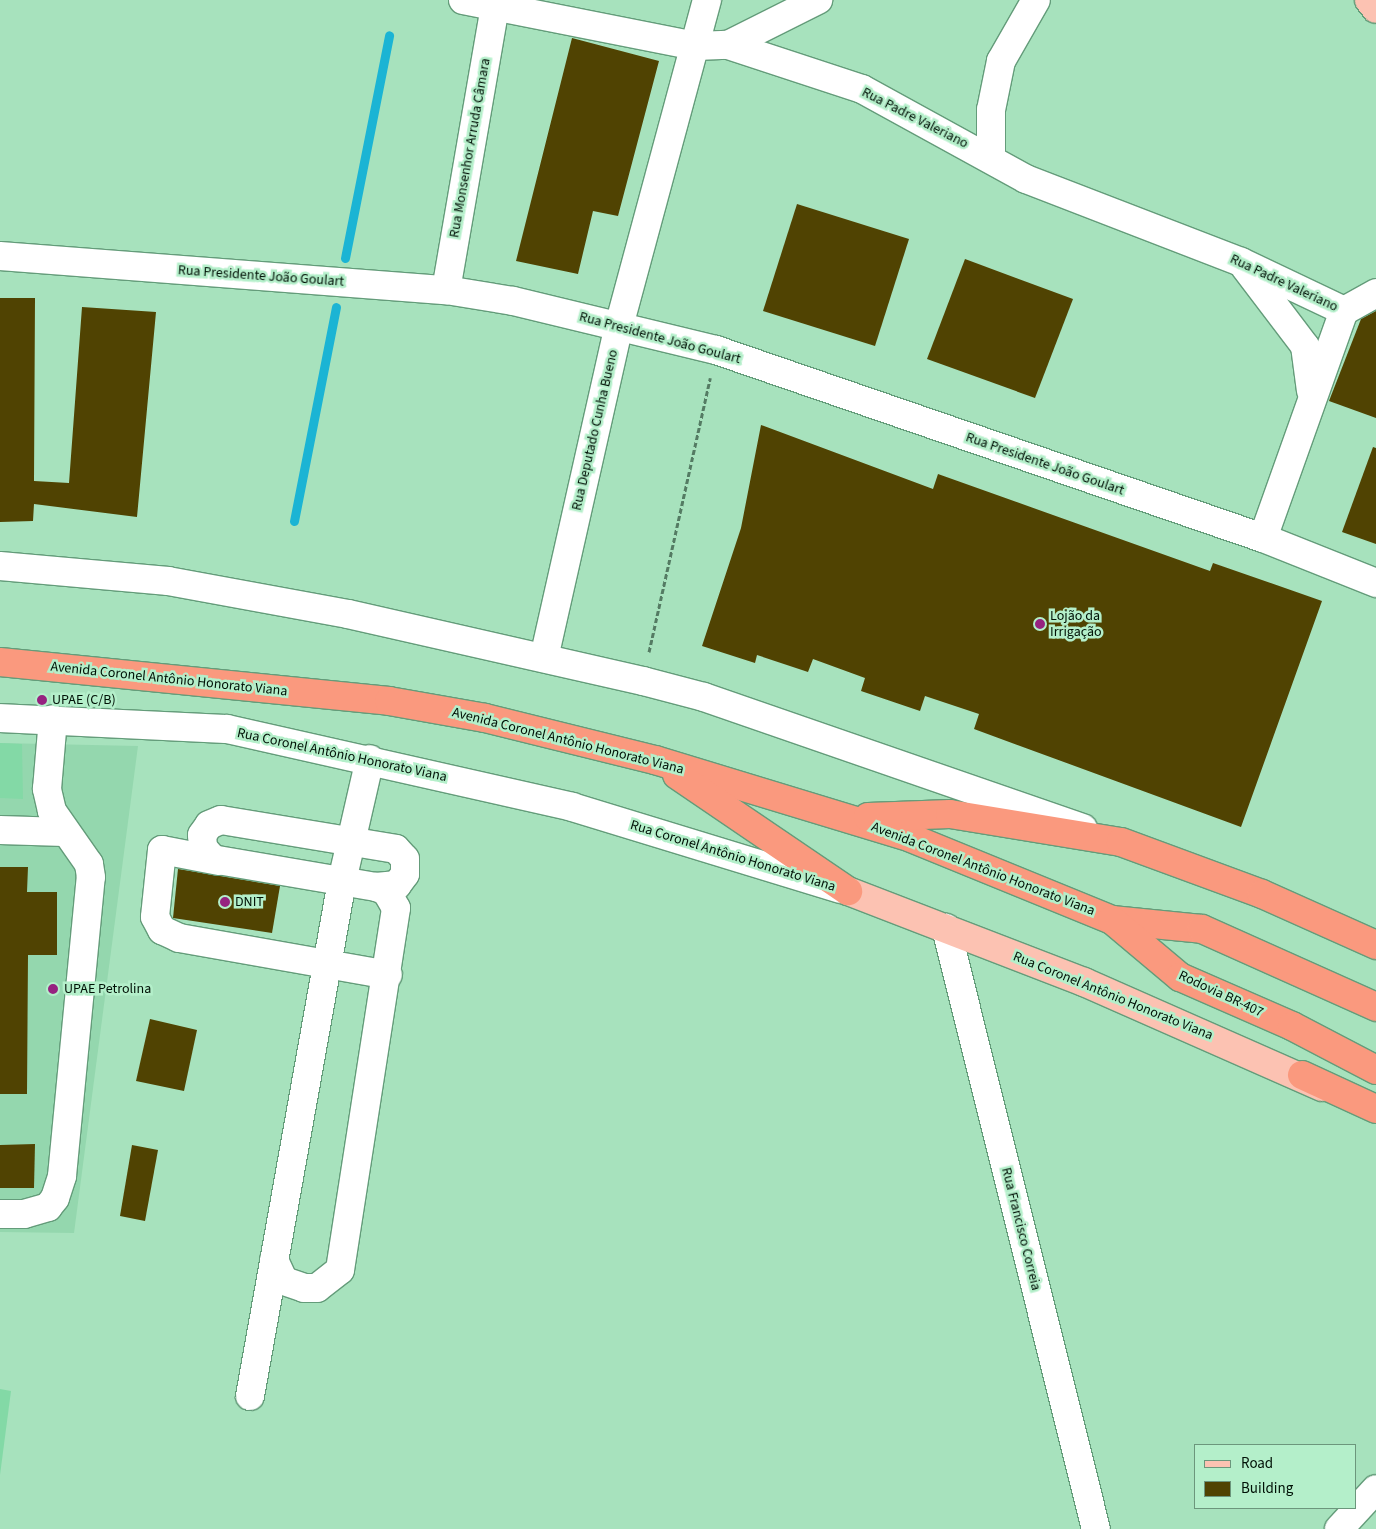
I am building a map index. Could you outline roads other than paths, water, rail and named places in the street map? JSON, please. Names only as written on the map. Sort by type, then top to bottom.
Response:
[{"type":"highway","name":"Avenida Coronel Antônio Honorato Viana","points":[[0,662],[389,701],[485,718],[655,760],[911,838],[1112,920]]},
{"type":"highway","points":[[655,760],[848,891]]},
{"type":"highway","points":[[848,818],[950,814],[1121,842],[1262,894],[1376,945]]},
{"type":"highway","points":[[1112,920],[1202,929],[1316,977],[1376,1007]]},
{"type":"highway","name":"Rodovia BR-407","points":[[1112,920],[1180,977],[1292,1026],[1376,1070]]},
{"type":"highway","points":[[1302,1075],[1376,1109]]},
{"type":"main road","points":[[1369,0],[1376,9]]},
{"type":"main road","name":"Rua Coronel Antônio Honorato Viana","points":[[848,891],[1084,982],[1302,1075],[1376,1122]]},
{"type":"street","name":"Rua Padre Valeriano","points":[[463,0],[695,46],[728,44],[862,89],[1026,179],[1242,262],[1344,311]]},
{"type":"street","name":"Rua Deputado Cunha Bueno","points":[[544,658],[619,326],[708,0]]},
{"type":"street","points":[[728,44],[818,0]]},
{"type":"street","points":[[991,159],[991,110],[1001,61],[1036,0]]},
{"type":"street","name":"Rua Monsenhor Arruda Câmara","points":[[446,290],[495,6]]},
{"type":"street","name":"Rua Presidente João Goulart","points":[[0,256],[446,290],[513,301],[619,326],[716,350],[1263,538],[1376,583]]},
{"type":"street","points":[[1242,262],[1305,346],[1311,368],[1311,400]]},
{"type":"street","points":[[1263,538],[1344,311],[1376,293]]},
{"type":"street","points":[[0,566],[168,581],[348,614],[643,681],[704,697],[1121,842]]},
{"type":"street","name":"Rua Coronel Antônio Honorato Viana","points":[[0,718],[53,719],[227,730],[370,759],[572,808],[848,891]]},
{"type":"street","points":[[0,1214],[24,1214],[48,1206],[55,1198],[62,1176],[91,877],[89,864],[64,832],[52,811],[47,789],[53,719]]},
{"type":"street","points":[[250,1396],[326,964],[350,840],[370,759]]},
{"type":"street","points":[[219,861],[207,854],[202,842],[205,829],[221,820],[390,847],[405,859],[405,874],[397,885],[376,887]]},
{"type":"street","points":[[0,830],[64,832]]},
{"type":"street","points":[[274,1260],[284,1281],[304,1288],[317,1288],[340,1270],[388,975],[396,908],[386,891],[376,887],[162,850],[155,898],[155,917],[162,930],[179,938],[388,975]]},
{"type":"street","name":"Rua Francisco Correia","points":[[946,928],[1096,1529]]},
{"type":"street","points":[[1339,1529],[1376,1489]]},
{"type":"waterway","points":[[345,258],[389,35]]},
{"type":"waterway","points":[[294,521],[336,307]]},
{"type":"place","name":"Lojão da Irrigação","points":[[1040,624]]},
{"type":"place","name":"UPAE (C/B)","points":[[42,700]]},
{"type":"place","name":"DNIT","points":[[225,902]]},
{"type":"place","name":"UPAE Petrolina","points":[[53,989]]}]
